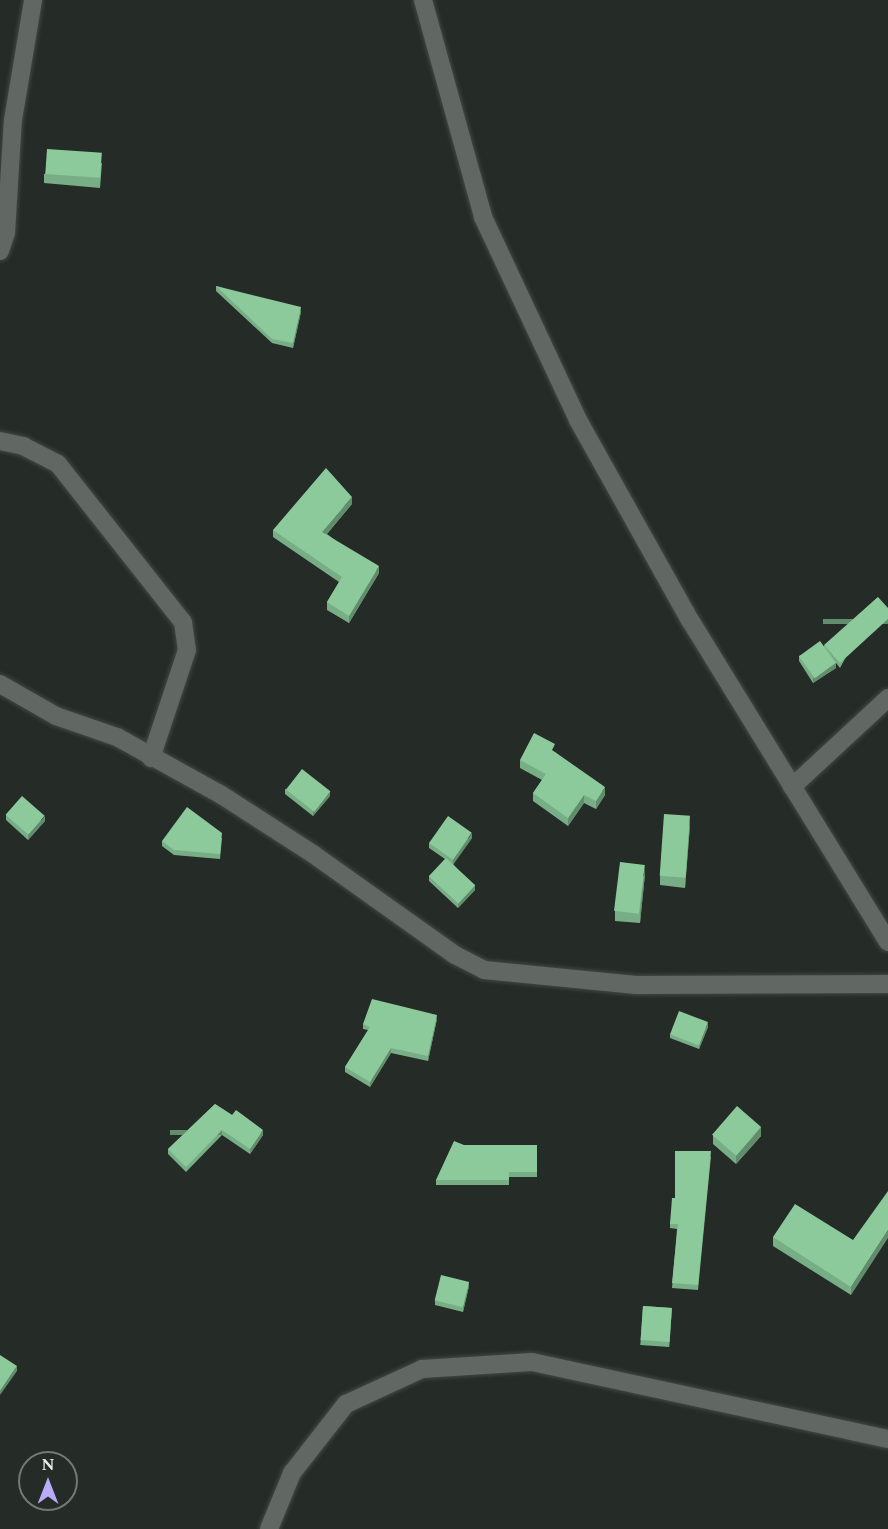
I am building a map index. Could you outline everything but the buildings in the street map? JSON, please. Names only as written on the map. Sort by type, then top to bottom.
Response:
[{"type":"street","points":[[0,252],[6,233],[13,120],[33,0]]},
{"type":"street","points":[[423,0],[483,216],[578,420],[690,620],[888,942]]},
{"type":"street","points":[[0,441],[23,446],[58,464],[183,622],[187,650],[151,758]]},
{"type":"street","points":[[0,684],[56,716],[117,737],[151,758],[220,794],[313,854],[455,955],[484,970],[636,986],[888,984]]},
{"type":"street","points":[[792,787],[888,698]]},
{"type":"street","points":[[269,1529],[292,1473],[346,1404],[422,1369],[532,1362],[888,1439]]}]
